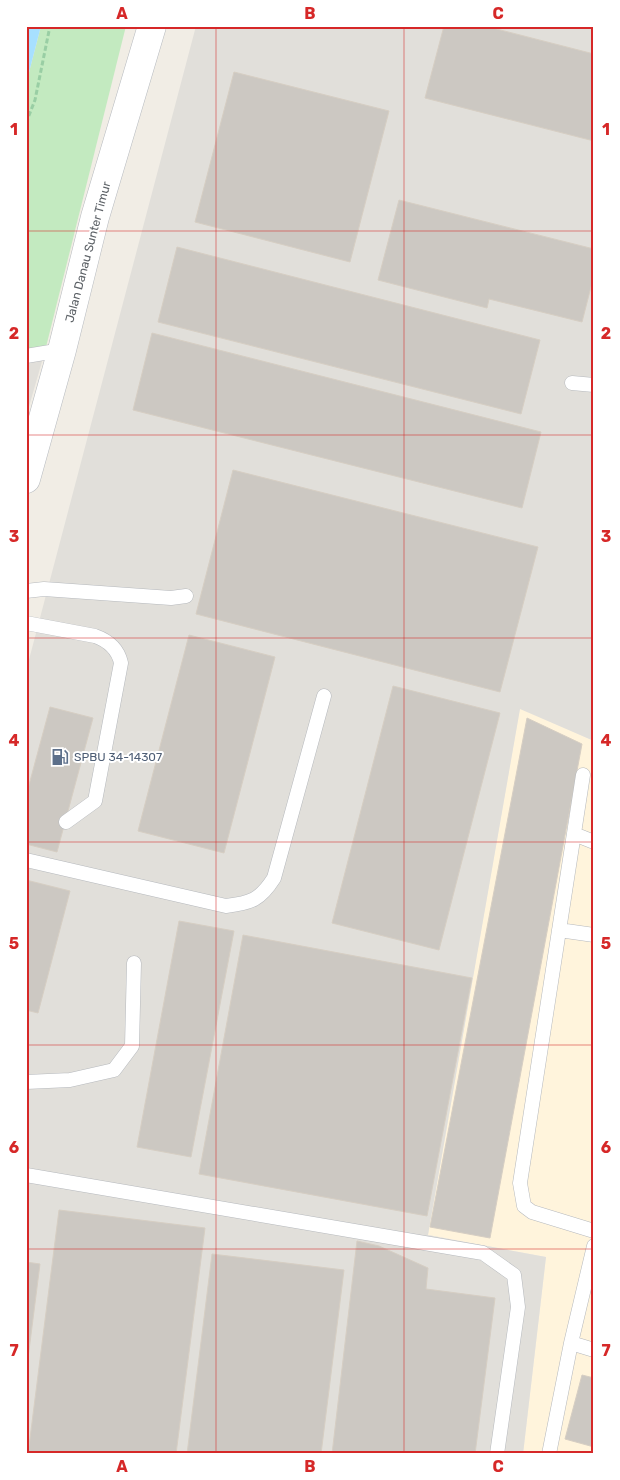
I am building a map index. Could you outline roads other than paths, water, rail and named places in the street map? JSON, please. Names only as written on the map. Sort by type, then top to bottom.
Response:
[{"type":"main road","name":"Jalan Danau Sunter Timur","points":[[26,480],[96,217],[152,26]]},
{"type":"lane","points":[[26,356],[62,350]]},
{"type":"lane","points":[[572,382],[594,385]]},
{"type":"lane","points":[[26,592],[44,589],[118,592],[171,598],[186,596]]},
{"type":"lane","points":[[26,623],[96,636],[106,640],[119,656],[121,664],[94,800],[66,822]]},
{"type":"lane","points":[[26,860],[226,906],[256,900],[266,891],[274,878],[324,696]]},
{"type":"lane","points":[[583,775],[520,1183],[520,1194],[524,1206],[532,1212],[594,1232]]},
{"type":"lane","points":[[574,834],[594,842]]},
{"type":"lane","points":[[559,930],[594,935]]},
{"type":"lane","points":[[26,1082],[70,1080],[114,1070],[132,1046],[134,963]]},
{"type":"lane","points":[[26,1175],[483,1253],[514,1275],[518,1307],[498,1454]]},
{"type":"lane","points":[[549,1454],[571,1343],[594,1246]]},
{"type":"lane","points":[[571,1343],[594,1350]]},
{"type":"water","points":[[26,26],[41,26],[26,84]]},
{"type":"place","name":"SPBU 34-14307","points":[[60,757]]}]
